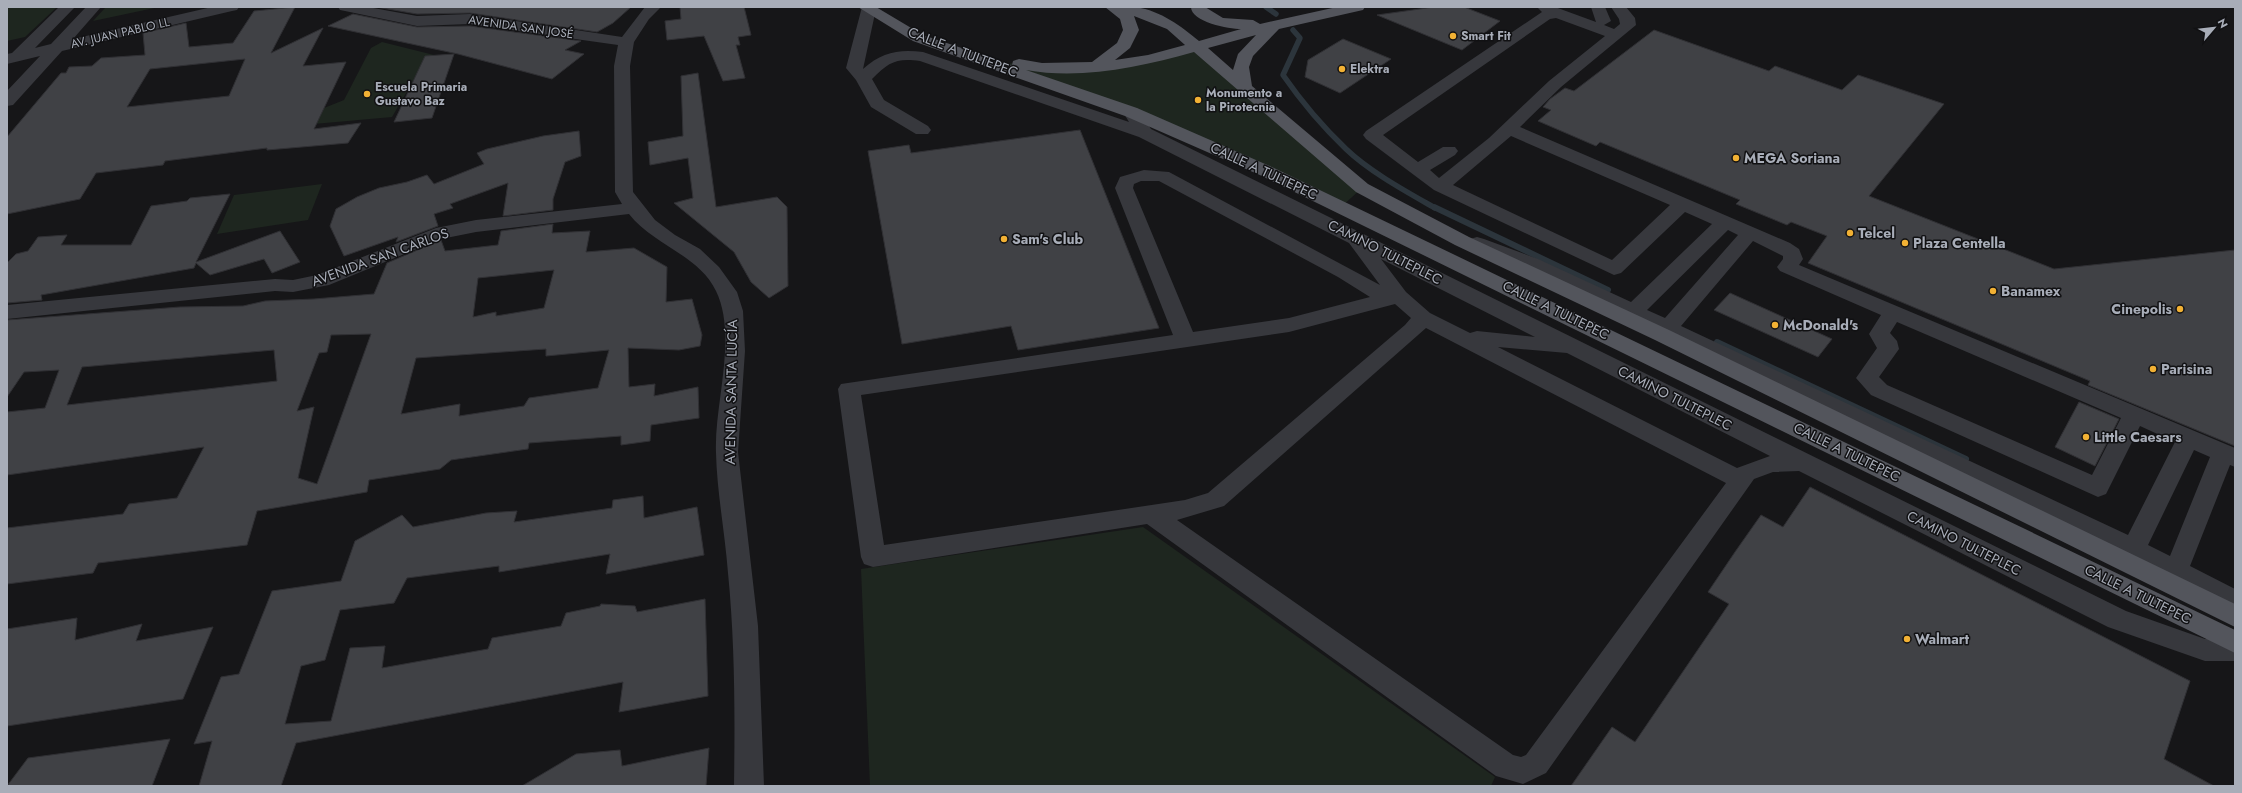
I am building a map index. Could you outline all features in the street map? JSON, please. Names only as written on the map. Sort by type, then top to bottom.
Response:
[{"type":"main road","points":[[1096,67],[1124,45],[1131,30],[1127,17],[1112,7]]},
{"type":"main road","name":"CALLE A TULTEPEC","points":[[1121,7],[1149,16],[1172,26],[1244,89],[1362,188],[1446,232],[1662,335],[2235,616]]},
{"type":"main road","points":[[1198,7],[1198,10],[1212,20],[1232,25],[1274,25]]},
{"type":"main road","points":[[969,56],[1042,68],[1096,67],[1149,60],[1274,25],[1358,7]]},
{"type":"main road","name":"CALLE A TULTEPEC","points":[[867,8],[918,38],[1131,112],[1268,172],[2235,642]]},
{"type":"main road","points":[[1244,89],[1241,67],[1246,54],[1274,25]]},
{"type":"street","points":[[10,57],[32,41],[68,7]]},
{"type":"street","points":[[7,101],[94,7]]},
{"type":"street","points":[[32,41],[184,7]]},
{"type":"street","name":"AV. JUAN PABLO LL","points":[[10,57],[232,7]]},
{"type":"street","name":"AVENIDA SAN JOSÉ","points":[[345,7],[417,21],[470,19],[626,42]]},
{"type":"street","name":"AVENIDA SANTA LUCÍA","points":[[654,7],[644,16],[626,42],[622,66],[621,86],[624,192],[632,208],[666,238],[693,253],[708,267],[726,290],[734,318],[734,350],[727,451],[743,597],[750,704],[749,786]]},
{"type":"street","points":[[1541,7],[1619,33]]},
{"type":"street","points":[[1584,7],[1600,14],[1619,33]]},
{"type":"street","points":[[1440,186],[1509,129],[1555,84],[1628,25],[1627,18],[1618,7]]},
{"type":"street","points":[[867,8],[854,68],[863,78],[877,103],[922,130]]},
{"type":"street","points":[[1557,13],[1545,16],[1372,135],[1440,186],[1614,269],[1683,203]]},
{"type":"street","points":[[863,78],[880,62],[901,54],[923,56],[1145,133]]},
{"type":"street","name":"CAMINO TULTEPLEC","points":[[1131,112],[1145,133],[2117,619],[2205,650],[2235,650]]},
{"type":"street","points":[[1509,129],[1751,232],[1792,253],[1793,259],[1787,267],[2229,456],[2176,571]]},
{"type":"street","points":[[1419,170],[1449,151]]},
{"type":"street","points":[[1186,341],[1124,188],[1126,181],[1136,177],[1150,174],[1163,176],[1393,298],[1423,318],[1463,337],[1741,480]]},
{"type":"street","name":"AVENIDA SAN CARLOS","points":[[7,312],[276,285],[293,286],[322,280],[436,234],[476,226],[632,208]]},
{"type":"street","points":[[1633,312],[1726,221]]},
{"type":"street","points":[[1446,232],[1531,263],[2134,549],[2235,601]]},
{"type":"street","points":[[1668,328],[1751,232]]},
{"type":"street","points":[[1354,237],[1393,298]]},
{"type":"street","points":[[1393,298],[1289,325],[850,390],[872,557],[1196,507],[1216,500],[1412,330],[1423,318]]},
{"type":"street","points":[[1893,312],[1879,334],[1886,341],[1888,349],[1867,378],[1872,384],[1886,393],[2098,488],[2134,415]]},
{"type":"street","points":[[1463,337],[1578,349]]},
{"type":"street","points":[[2134,549],[2188,438]]},
{"type":"street","points":[[1151,514],[1506,767],[1523,771],[1536,764],[1746,473],[1757,467],[1773,463],[1802,462]]},
{"type":"shaded area","points":[[7,7],[57,7],[25,37],[7,41]]},
{"type":"shaded area","points":[[106,7],[159,7],[93,21]]},
{"type":"shaded area","points":[[382,42],[434,55],[417,74],[392,117],[314,124],[324,108],[344,100],[371,48]]},
{"type":"shaded area","points":[[1196,47],[1362,188],[1341,207],[1100,98],[971,57],[1042,68],[1089,68]]},
{"type":"shaded area","points":[[322,184],[308,220],[217,234],[234,195]]},
{"type":"shaded area","points":[[1143,527],[1495,777],[1491,786],[870,786],[861,569]]},
{"type":"building","points":[[295,7],[271,53],[323,28],[303,66],[346,62],[314,129],[361,123],[348,143],[267,150],[267,148],[165,161],[163,165],[96,173],[80,199],[7,214],[7,137],[61,73],[66,73],[69,67],[92,66],[101,58],[145,55],[143,33],[186,23],[189,47],[233,43],[254,11]],"holes":[[[245,59],[229,96],[127,107],[150,69]]]},
{"type":"building","points":[[376,7],[631,7],[613,23],[597,32],[470,13],[417,14]]},
{"type":"building","points":[[680,7],[744,7],[751,35],[738,37],[740,45],[736,45],[745,78],[723,81],[704,36],[667,40],[665,21],[681,19]]},
{"type":"building","name":"Smart Fit","points":[[1434,7],[1464,7],[1500,21],[1462,50],[1377,15]]},
{"type":"building","points":[[353,14],[417,27],[470,26],[581,41],[565,50],[584,54],[552,79],[458,54],[328,26]]},
{"type":"building","name":"Plaza Centella","points":[[1654,30],[1769,71],[1775,66],[1842,90],[1858,75],[1944,104],[1869,196],[2054,269],[2235,250],[2235,446],[2088,385],[2090,381],[1808,263],[1827,236],[1791,222],[1787,225],[1736,204],[1740,200],[1600,142],[1596,146],[1538,121],[1551,110],[1543,107],[1550,99],[1565,88],[1574,91]]},
{"type":"building","name":"Elektra","points":[[1343,39],[1391,59],[1340,93],[1305,77],[1308,60]]},
{"type":"building","points":[[454,54],[432,118],[394,122],[425,56]]},
{"type":"building","points":[[698,73],[716,207],[777,197],[787,207],[788,286],[769,298],[751,282],[734,252],[674,203],[693,198],[688,158],[650,165],[648,142],[683,136],[681,76]]},
{"type":"building","name":"Sam's Club","points":[[1080,130],[1159,328],[1018,350],[1011,326],[902,344],[868,151],[909,145],[911,153]]},
{"type":"building","points":[[579,131],[581,156],[565,162],[553,199],[553,210],[503,216],[508,183],[450,204],[453,208],[434,214],[438,226],[396,242],[398,237],[344,256],[330,226],[336,209],[357,197],[379,188],[407,182],[427,175],[434,184],[484,164],[477,153],[487,149],[543,136]]},
{"type":"building","points":[[230,194],[196,262],[280,231],[300,262],[272,273],[264,259],[210,275],[196,263],[194,268],[41,295],[42,300],[7,303],[7,263],[16,254],[28,251],[38,237],[67,235],[61,245],[131,245],[151,206],[187,201],[190,198]]},
{"type":"building","points":[[553,224],[552,233],[590,231],[586,252],[634,248],[667,267],[666,302],[692,299],[702,335],[700,346],[679,350],[628,348],[629,387],[655,384],[654,396],[698,387],[699,418],[651,425],[650,441],[621,445],[621,436],[529,443],[528,449],[451,460],[440,469],[369,480],[367,492],[257,511],[247,545],[98,563],[93,573],[7,584],[7,528],[123,514],[129,504],[177,498],[204,447],[7,475],[7,412],[45,408],[59,370],[24,372],[7,397],[7,320],[180,307],[243,306],[265,301],[374,294],[387,263],[441,240],[445,251],[498,245],[501,231]],"holes":[[[554,270],[544,308],[496,316],[496,312],[473,317],[478,278]],[[371,334],[317,484],[298,478],[314,407],[297,411],[319,353],[327,352],[331,335]],[[546,349],[546,356],[609,350],[598,388],[529,398],[524,406],[459,416],[460,404],[401,414],[416,358]],[[274,350],[277,381],[67,405],[82,367]]]},
{"type":"building","name":"McDonald's","points":[[1730,293],[1832,339],[1818,357],[1714,310]]},
{"type":"building","name":"Little Caesars","points":[[2079,402],[2119,419],[2095,466],[2055,447]]},
{"type":"building","name":"Walmart","points":[[1810,487],[2190,681],[2164,759],[2214,786],[1571,786],[1612,727],[1635,742],[1729,604],[1708,592],[1735,552],[1761,515],[1783,527]]},
{"type":"building","points":[[643,496],[644,518],[697,507],[704,555],[606,574],[610,554],[499,572],[499,566],[407,578],[394,603],[340,610],[325,660],[301,666],[285,724],[331,721],[350,648],[385,646],[382,668],[488,649],[492,638],[561,626],[566,613],[600,606],[601,604],[635,606],[637,612],[705,599],[708,696],[619,712],[623,682],[296,743],[281,786],[199,786],[212,741],[194,744],[221,677],[239,674],[272,591],[341,581],[355,541],[402,515],[413,527],[486,513],[517,511],[514,522],[612,508],[613,500]]},
{"type":"building","points":[[77,618],[75,640],[142,624],[136,641],[213,627],[183,699],[7,726],[7,629]]},
{"type":"building","points":[[170,739],[152,786],[7,786],[28,758]]},
{"type":"building","points":[[709,748],[706,786],[522,786],[576,754],[620,750],[622,766]]},
{"type":"waterway","points":[[1266,7],[1276,14]]},
{"type":"waterway","points":[[1293,30],[1300,38],[1283,75],[1305,104],[1329,132],[1366,166],[1435,208]]},
{"type":"waterway","points":[[1434,207],[1608,290]]},
{"type":"waterway","points":[[1717,342],[1966,459]]},
{"type":"place","name":"Smart Fit","points":[[1453,36]]},
{"type":"place","name":"Elektra","points":[[1342,69]]},
{"type":"place","name":"Escuela Primaria Gustavo Baz","points":[[367,94]]},
{"type":"place","name":"Monumento a la Pirotecnia","points":[[1198,100]]},
{"type":"place","name":"MEGA Soriana","points":[[1736,158]]},
{"type":"place","name":"Telcel","points":[[1850,233]]},
{"type":"place","name":"Sam's Club","points":[[1004,239]]},
{"type":"place","name":"Plaza Centella","points":[[1905,243]]},
{"type":"place","name":"Banamex","points":[[1993,291]]},
{"type":"place","name":"Cinepolis","points":[[2180,309]]},
{"type":"place","name":"McDonald's","points":[[1775,325]]},
{"type":"place","name":"Parisina","points":[[2153,369]]},
{"type":"place","name":"Little Caesars","points":[[2086,437]]},
{"type":"place","name":"Walmart","points":[[1907,639]]}]
